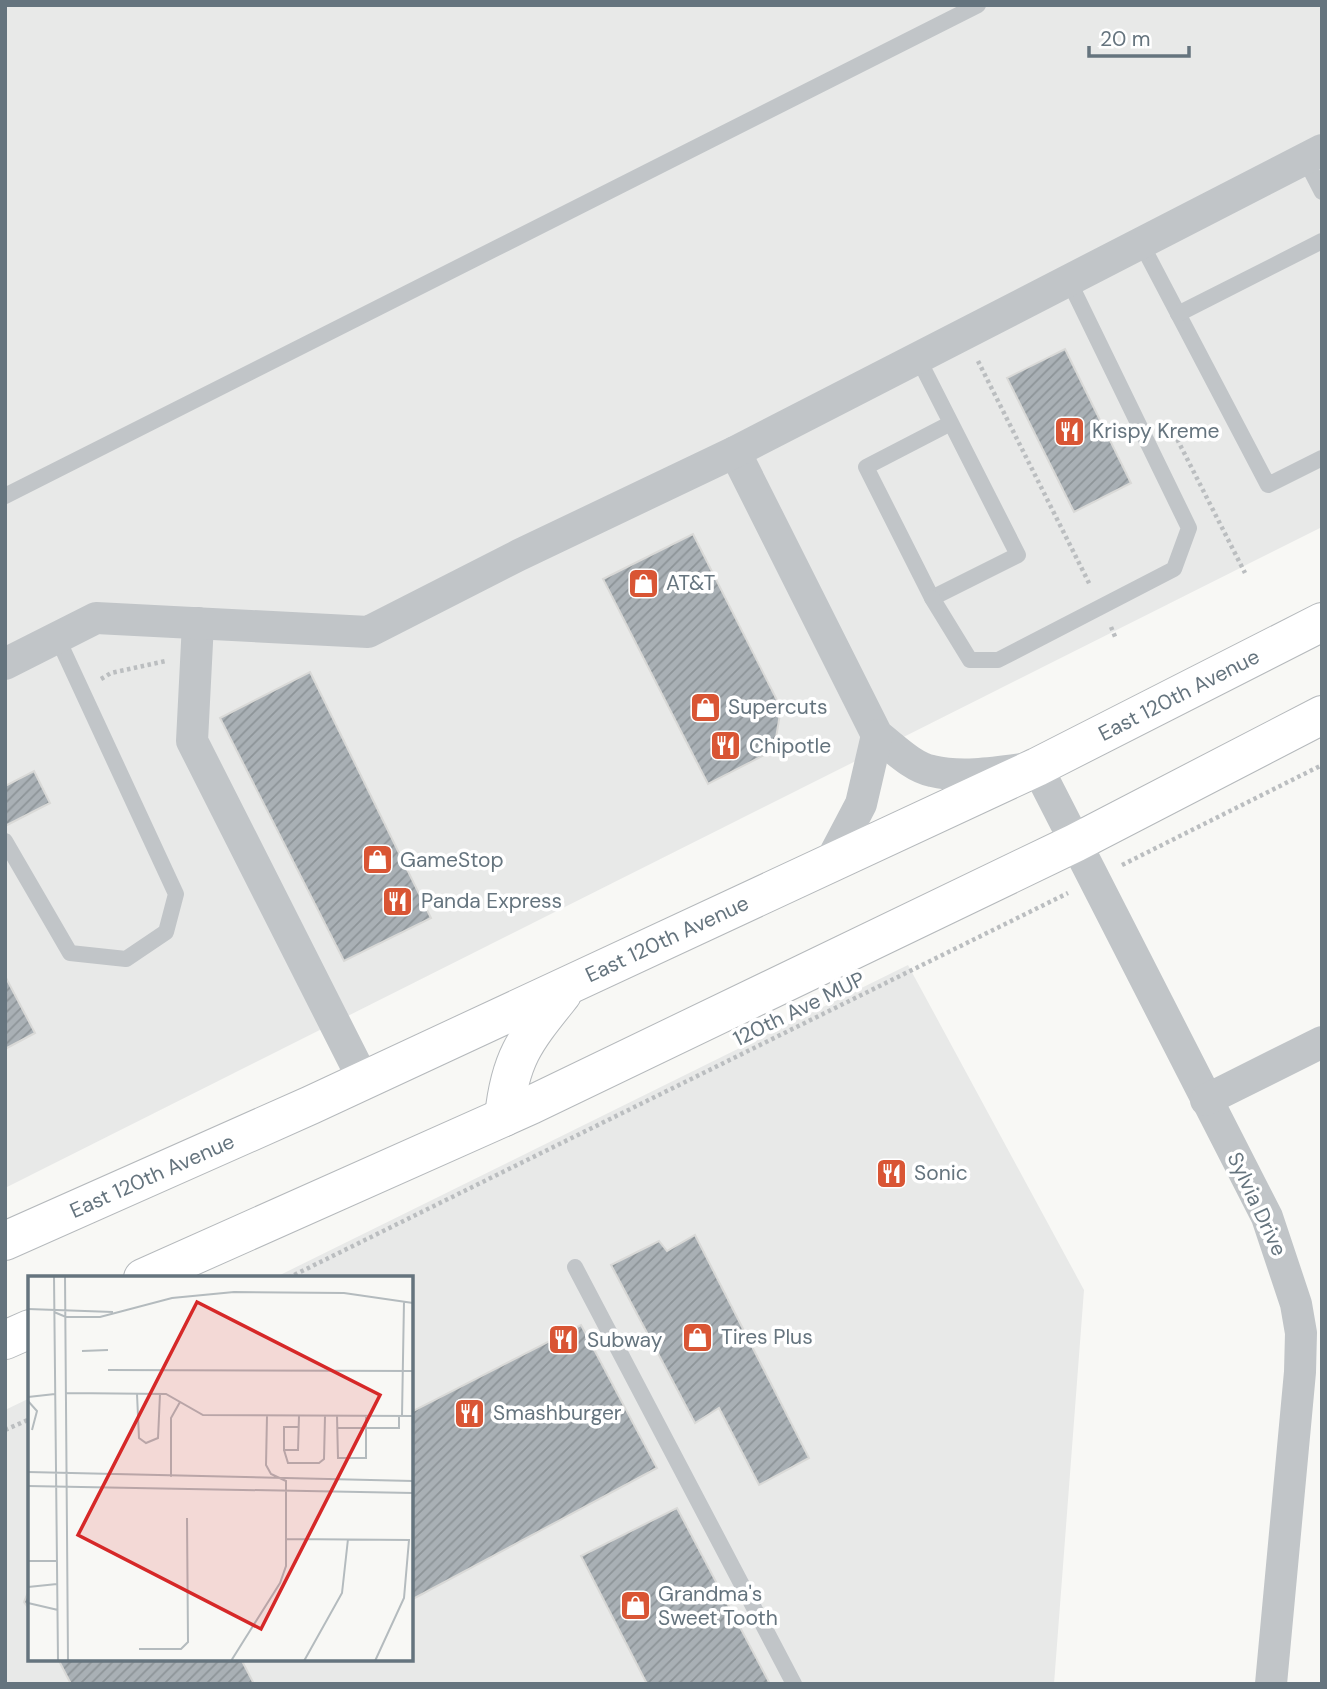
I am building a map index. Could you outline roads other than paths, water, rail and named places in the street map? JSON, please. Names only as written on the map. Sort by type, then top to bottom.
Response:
[{"type":"main road","name":"East 120th Avenue","points":[[5,1241],[364,1081],[1037,767],[1322,622]]},
{"type":"main road","points":[[147,1276],[504,1117],[1075,843],[1322,715]]},
{"type":"main road","points":[[504,1117],[512,1068],[522,1044],[567,987]]},
{"type":"main road","points":[[5,1340],[28,1330]]},
{"type":"street","points":[[5,664],[96,618],[368,632],[519,555],[735,452],[1313,154]]},
{"type":"street","points":[[735,452],[877,735],[914,763],[932,771],[985,774],[1037,767]]},
{"type":"street","points":[[198,623],[192,741],[364,1081]]},
{"type":"street","points":[[830,863],[861,804],[877,735]]},
{"type":"street","name":"Sylvia Drive","points":[[1037,767],[1267,1217],[1296,1304],[1301,1333],[1294,1459],[1272,1684]]},
{"type":"street","points":[[1206,1100],[1322,1042]]},
{"type":"lane","points":[[5,496],[978,5]]},
{"type":"lane","points":[[1313,154],[1322,191]]},
{"type":"lane","points":[[1178,314],[1322,241]]},
{"type":"lane","points":[[1140,243],[1268,485],[1322,458]]},
{"type":"lane","points":[[951,423],[866,467],[932,598],[970,660],[998,660],[1174,569],[1189,528],[1069,281]]},
{"type":"lane","points":[[918,358],[1018,555],[932,598]]},
{"type":"lane","points":[[5,841],[70,953],[125,959],[166,932],[176,894],[57,637]]},
{"type":"lane","points":[[575,1267],[794,1684]]},
{"type":"place","name":"Krispy Kreme","points":[[1069,431]]},
{"type":"place","name":"AT&T","points":[[643,583]]},
{"type":"place","name":"Supercuts","points":[[705,707]]},
{"type":"place","name":"Chipotle","points":[[726,746]]},
{"type":"place","name":"GameStop","points":[[377,860]]},
{"type":"place","name":"Panda Express","points":[[398,901]]},
{"type":"place","name":"Sonic","points":[[891,1173]]},
{"type":"place","name":"Tires Plus","points":[[698,1337]]},
{"type":"place","name":"Subway","points":[[564,1340]]},
{"type":"place","name":"Smashburger","points":[[470,1413]]},
{"type":"place","name":"Grandma's Sweet Tooth","points":[[635,1606]]}]
